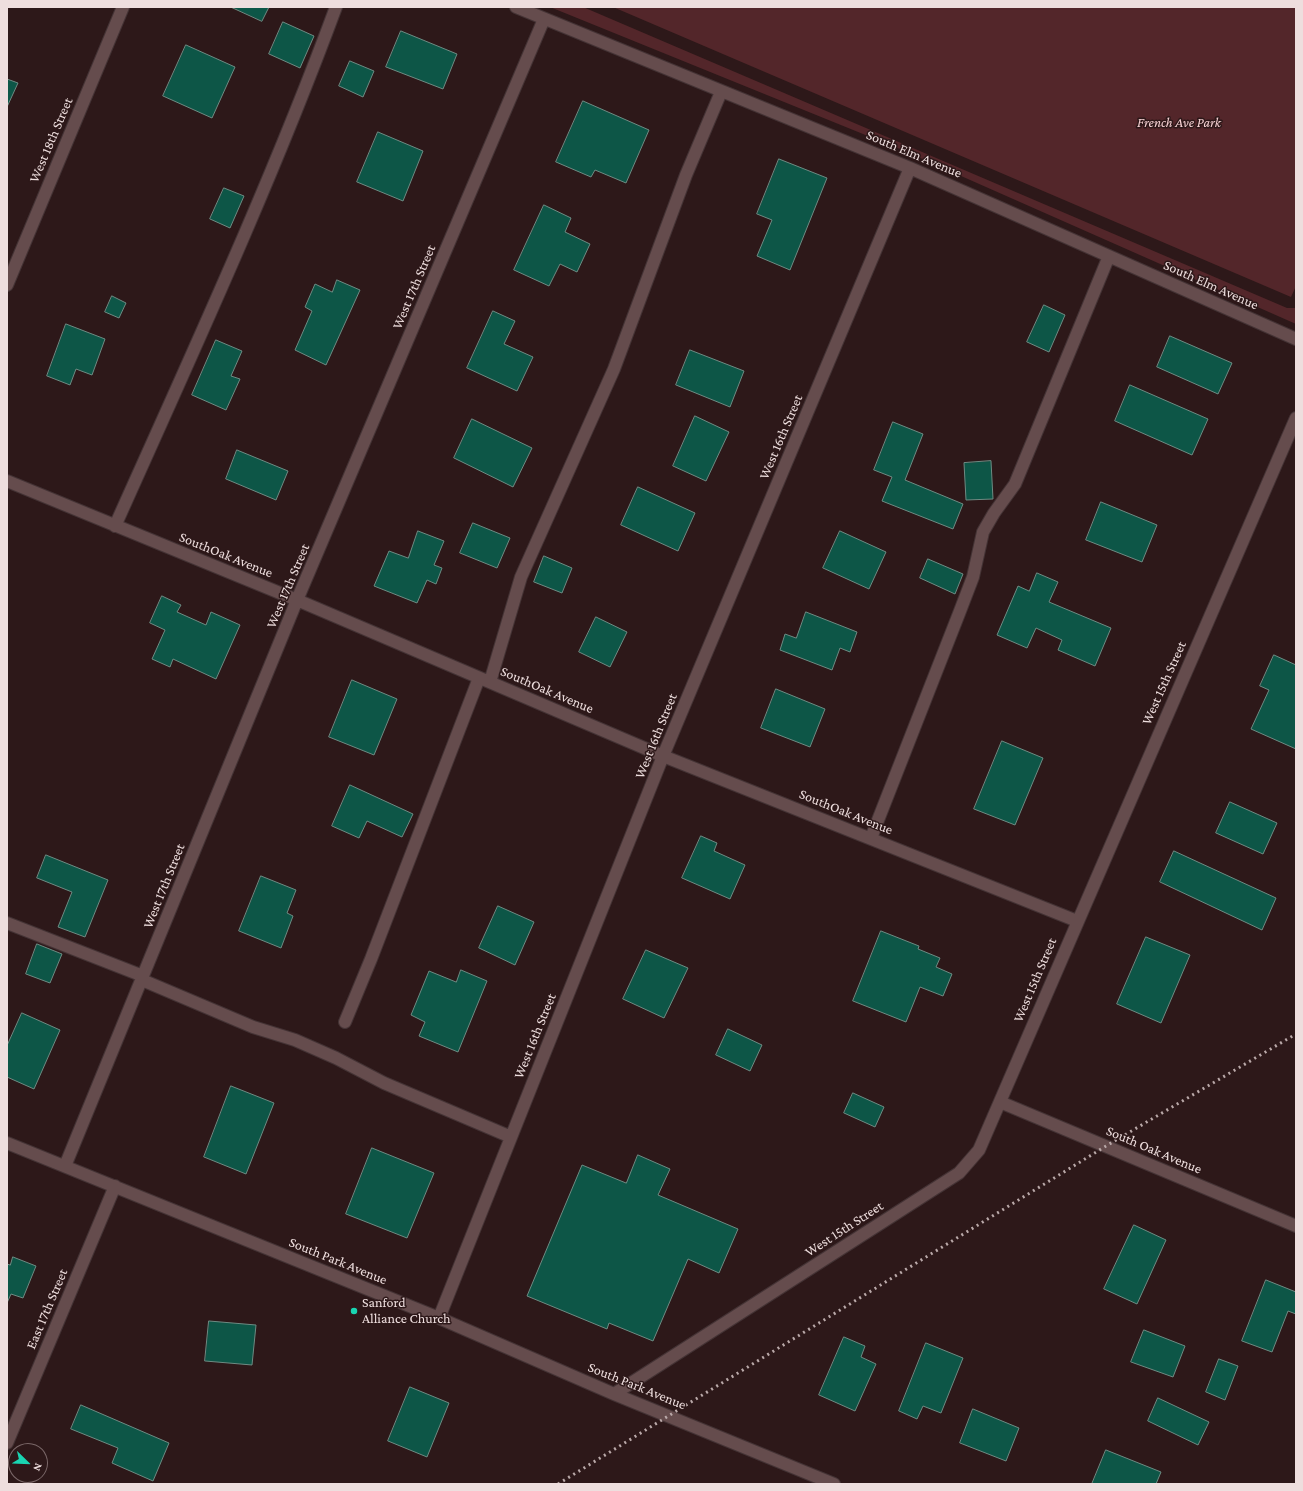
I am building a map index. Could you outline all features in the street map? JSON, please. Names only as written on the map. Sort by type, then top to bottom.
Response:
[{"type":"street","name":"West 18th Street","points":[[7,285],[123,7]]},
{"type":"street","points":[[115,526],[212,312],[293,118],[336,7]]},
{"type":"street","name":"South Elm Avenue","points":[[516,7],[910,168],[1296,339]]},
{"type":"street","name":"West 17th Street","points":[[65,1166],[297,600],[544,19]]},
{"type":"street","points":[[345,1022],[485,680],[521,577],[614,369],[686,175],[721,92]]},
{"type":"street","name":"West 16th Street","points":[[439,1318],[663,756],[910,168]]},
{"type":"street","points":[[871,838],[973,577],[983,532],[994,513],[1015,484],[1109,256]]},
{"type":"street","name":"West 15th Street","points":[[614,1394],[959,1173],[979,1150],[1296,418]]},
{"type":"street","name":"SouthOak Avenue","points":[[7,481],[297,600],[663,756],[1077,921]]},
{"type":"street","points":[[7,923],[142,978],[253,1027],[295,1040],[336,1058],[384,1083],[511,1137]]},
{"type":"street","name":"South Oak Avenue","points":[[1000,1102],[1296,1226]]},
{"type":"street","name":"South Park Avenue","points":[[7,1143],[439,1318],[614,1394],[834,1484]]},
{"type":"street","name":"East 17th Street","points":[[7,1443],[115,1186]]},
{"type":"green space","points":[[550,7],[583,7],[1287,308],[1296,308],[1296,324],[900,149]]},
{"type":"green space","name":"French Ave Park","points":[[613,7],[1296,7],[1296,286],[1291,297]]},
{"type":"building","points":[[231,7],[269,7],[262,21]]},
{"type":"building","points":[[283,22],[314,36],[300,68],[269,54]]},
{"type":"building","points":[[401,31],[457,54],[443,89],[386,67]]},
{"type":"building","points":[[186,45],[235,67],[212,118],[163,96]]},
{"type":"building","points":[[350,61],[374,71],[363,97],[339,86]]},
{"type":"building","points":[[7,79],[18,83],[7,107]]},
{"type":"building","points":[[583,101],[649,130],[626,183],[595,170],[591,177],[556,162]]},
{"type":"building","points":[[378,132],[423,151],[403,201],[357,182]]},
{"type":"building","points":[[779,159],[827,178],[790,270],[757,256],[772,220],[757,214]]},
{"type":"building","points":[[224,188],[244,196],[230,228],[210,219]]},
{"type":"building","points":[[544,205],[571,218],[565,232],[590,244],[577,272],[560,264],[549,286],[514,270]]},
{"type":"building","points":[[337,280],[360,290],[326,365],[295,350],[312,311],[305,307],[315,284],[332,292]]},
{"type":"building","points":[[112,296],[126,303],[119,318],[105,312]]},
{"type":"building","points":[[1044,305],[1065,315],[1049,352],[1027,342]]},
{"type":"building","points":[[493,311],[515,321],[504,344],[533,357],[517,391],[467,368]]},
{"type":"building","points":[[66,324],[105,339],[92,375],[76,369],[70,385],[47,376]]},
{"type":"building","points":[[1170,336],[1232,363],[1218,394],[1157,367]]},
{"type":"building","points":[[216,340],[242,351],[231,376],[240,379],[226,410],[192,395]]},
{"type":"building","points":[[690,350],[744,371],[730,407],[676,385]]},
{"type":"building","points":[[1130,385],[1208,419],[1192,455],[1115,421]]},
{"type":"building","points":[[695,416],[729,432],[706,481],[673,466]]},
{"type":"building","points":[[472,419],[532,448],[513,487],[454,458]]},
{"type":"building","points":[[893,422],[923,434],[905,480],[963,504],[953,529],[882,501],[892,477],[874,470]]},
{"type":"building","points":[[237,450],[288,471],[276,500],[226,479]]},
{"type":"building","points":[[991,461],[993,499],[966,500],[964,463]]},
{"type":"building","points":[[638,487],[695,513],[678,551],[621,525]]},
{"type":"building","points":[[1101,502],[1157,525],[1142,562],[1086,540]]},
{"type":"building","points":[[473,523],[510,538],[497,568],[460,553]]},
{"type":"building","points":[[418,531],[444,541],[434,565],[442,568],[436,584],[427,580],[417,603],[374,586],[389,551],[408,558]]},
{"type":"building","points":[[840,531],[886,552],[869,589],[823,568]]},
{"type":"building","points":[[544,556],[572,568],[562,593],[534,582]]},
{"type":"building","points":[[928,559],[963,574],[955,594],[920,578]]},
{"type":"building","points":[[1037,573],[1058,582],[1049,602],[1111,628],[1095,666],[1058,650],[1062,640],[1036,628],[1027,648],[997,635],[1018,586],[1029,591]]},
{"type":"building","points":[[162,596],[181,605],[177,612],[206,625],[211,612],[240,625],[216,679],[173,659],[170,667],[152,659],[165,630],[150,623]]},
{"type":"building","points":[[806,612],[857,632],[850,652],[840,648],[832,670],[780,650],[785,634],[796,638]]},
{"type":"building","points":[[596,617],[627,632],[610,667],[579,652]]},
{"type":"building","points":[[1274,655],[1296,665],[1296,749],[1251,729],[1269,690],[1260,686]]},
{"type":"building","points":[[352,680],[397,699],[374,755],[329,737]]},
{"type":"building","points":[[776,689],[825,709],[810,747],[761,728]]},
{"type":"building","points":[[1002,741],[1043,758],[1015,825],[974,809]]},
{"type":"building","points":[[350,785],[413,814],[402,837],[367,821],[359,838],[332,826]]},
{"type":"building","points":[[1230,802],[1277,823],[1263,854],[1216,833]]},
{"type":"building","points":[[701,836],[717,843],[714,851],[745,865],[730,899],[682,878]]},
{"type":"building","points":[[1174,851],[1276,898],[1262,930],[1160,882]]},
{"type":"building","points":[[46,855],[108,880],[85,937],[58,927],[72,892],[37,878]]},
{"type":"building","points":[[261,876],[296,890],[287,913],[293,916],[281,948],[239,931]]},
{"type":"building","points":[[498,906],[534,922],[515,965],[479,948]]},
{"type":"building","points":[[881,931],[919,946],[918,949],[940,958],[936,967],[952,974],[943,996],[920,987],[906,1022],[853,1001]]},
{"type":"building","points":[[1146,937],[1190,955],[1161,1023],[1117,1004]]},
{"type":"building","points":[[37,944],[62,954],[50,983],[26,974]]},
{"type":"building","points":[[646,950],[688,968],[664,1018],[623,999]]},
{"type":"building","points":[[461,970],[487,981],[458,1052],[419,1036],[425,1022],[411,1015],[429,971],[456,982]]},
{"type":"building","points":[[22,1013],[60,1030],[34,1089],[7,1077],[7,1046]]},
{"type":"building","points":[[728,1029],[762,1045],[750,1071],[716,1055]]},
{"type":"building","points":[[231,1086],[274,1103],[246,1174],[204,1157]]},
{"type":"building","points":[[853,1093],[884,1107],[875,1127],[844,1113]]},
{"type":"building","points":[[372,1148],[434,1173],[407,1238],[346,1214]]},
{"type":"building","points":[[638,1155],[670,1169],[658,1195],[738,1229],[719,1273],[688,1259],[653,1341],[609,1323],[607,1329],[527,1296],[582,1165],[626,1183]]},
{"type":"building","points":[[1134,1225],[1166,1240],[1137,1304],[1104,1289]]},
{"type":"building","points":[[13,1257],[36,1266],[23,1298],[11,1294],[7,1303],[7,1264],[10,1265]]},
{"type":"building","points":[[1266,1280],[1296,1292],[1296,1314],[1288,1311],[1272,1352],[1242,1341]]},
{"type":"building","points":[[209,1321],[256,1325],[252,1365],[205,1361]]},
{"type":"building","points":[[1144,1330],[1185,1346],[1173,1377],[1131,1362]]},
{"type":"building","points":[[844,1337],[865,1346],[861,1357],[876,1364],[855,1411],[819,1395]]},
{"type":"building","points":[[926,1343],[963,1358],[941,1413],[923,1406],[917,1419],[899,1411]]},
{"type":"building","points":[[1219,1359],[1238,1366],[1225,1400],[1206,1392]]},
{"type":"building","points":[[410,1387],[449,1403],[427,1457],[388,1441]]},
{"type":"building","points":[[1158,1398],[1209,1422],[1198,1445],[1148,1421]]},
{"type":"building","points":[[81,1405],[169,1443],[153,1481],[112,1463],[118,1448],[71,1429]]},
{"type":"building","points":[[973,1409],[1019,1428],[1006,1461],[960,1443]]},
{"type":"building","points":[[1106,1450],[1161,1472],[1156,1484],[1092,1484]]},
{"type":"railway","points":[[558,1484],[1106,1146],[1296,1034]]},
{"type":"place","name":"Sanford Alliance Church","points":[[354,1311]]}]
